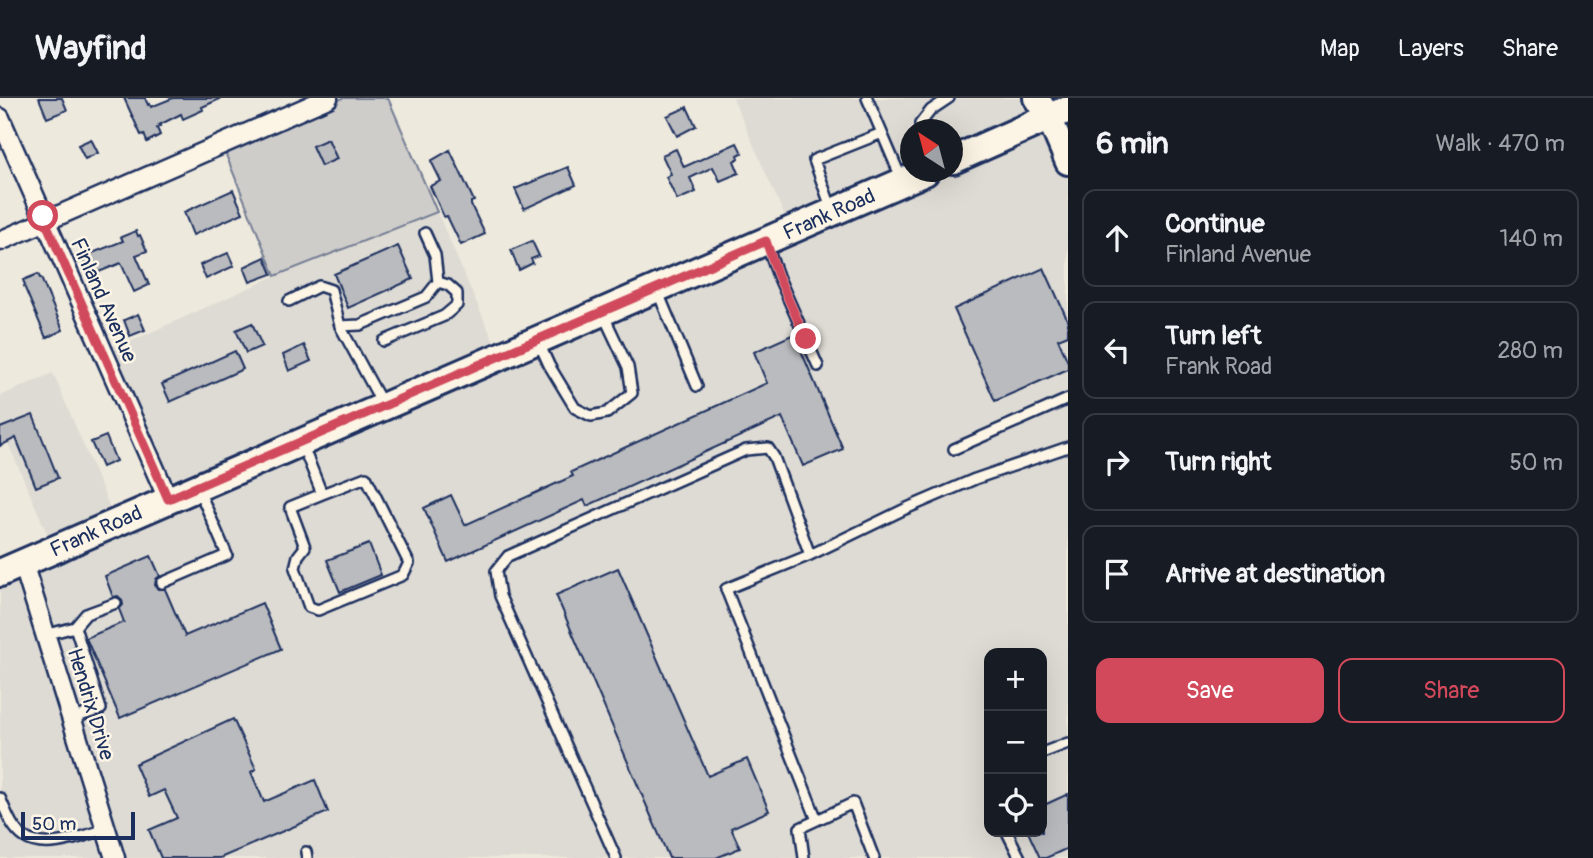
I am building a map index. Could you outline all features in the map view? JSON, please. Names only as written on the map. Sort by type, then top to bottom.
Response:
[{"type":"main road","points":[[963,155],[1051,108],[1068,162]]},
{"type":"main road","name":"Frank Road","points":[[11,568],[900,182]]},
{"type":"street","points":[[0,241],[328,98]]},
{"type":"street","name":"Finland Avenue","points":[[0,118],[168,499]]},
{"type":"street","name":"Hendrix Drive","points":[[11,568],[45,635],[115,858]]},
{"type":"lane","points":[[867,98],[882,133],[900,157]]},
{"type":"lane","points":[[924,119],[931,110],[949,98]]},
{"type":"lane","points":[[833,212],[814,160],[882,133]]},
{"type":"lane","points":[[340,326],[360,326],[425,296],[438,282],[435,255],[425,233]]},
{"type":"lane","points":[[766,241],[778,276],[818,366]]},
{"type":"lane","points":[[384,341],[444,316],[457,305],[457,293],[448,285],[438,282]]},
{"type":"lane","points":[[289,301],[319,286],[331,290],[340,326],[384,407]]},
{"type":"lane","points":[[656,289],[697,386]]},
{"type":"lane","points":[[537,340],[575,408],[591,416],[607,413],[632,393],[628,367],[603,312]]},
{"type":"lane","points":[[954,449],[1068,399]]},
{"type":"lane","points":[[301,442],[322,494]]},
{"type":"lane","points":[[817,820],[726,589],[810,555],[975,479],[1068,447]]},
{"type":"lane","points":[[616,858],[500,596],[496,571],[508,556],[746,450],[768,448],[774,457],[810,555]]},
{"type":"lane","points":[[366,477],[409,563],[402,575],[318,610],[309,607],[295,568],[298,556],[305,547],[290,507],[322,494],[366,477]]},
{"type":"lane","points":[[162,583],[227,555],[198,487]]},
{"type":"lane","points":[[45,635],[75,627],[86,614],[116,603]]},
{"type":"lane","points":[[71,719],[101,709],[75,627]]},
{"type":"lane","points":[[1047,751],[1068,743]]},
{"type":"lane","points":[[0,798],[11,822],[23,837],[41,844],[106,829]]},
{"type":"lane","points":[[804,858],[800,828],[853,803],[874,858]]},
{"type":"lane","points":[[1010,837],[1020,858]]},
{"type":"shaded area","points":[[343,98],[388,98],[437,212],[275,276],[224,150]]},
{"type":"shaded area","points":[[733,98],[1068,98],[1068,858],[0,858],[0,570],[53,547],[0,425],[0,396],[53,373],[113,515],[161,495],[101,355],[275,276],[437,212],[499,354],[789,226]]},
{"type":"building","points":[[39,98],[62,98],[67,110],[47,118]]},
{"type":"building","points":[[124,98],[145,98],[151,107],[173,98],[222,98],[183,119],[181,114],[159,125],[157,128],[160,135],[147,142]]},
{"type":"building","points":[[687,107],[696,126],[677,136],[667,116]]},
{"type":"building","points":[[91,139],[98,153],[85,159],[78,145]]},
{"type":"building","points":[[328,139],[337,159],[321,166],[312,146]]},
{"type":"building","points":[[737,143],[742,153],[734,161],[739,173],[720,181],[713,167],[690,178],[696,192],[677,200],[666,177],[671,174],[662,155],[676,149],[684,167]]},
{"type":"building","points":[[450,150],[474,201],[471,205],[485,234],[461,245],[430,186],[441,181],[431,161]]},
{"type":"building","points":[[568,167],[576,185],[524,209],[515,189]]},
{"type":"building","points":[[233,190],[243,213],[193,235],[184,212]]},
{"type":"building","points":[[136,231],[147,251],[136,255],[149,285],[134,292],[121,263],[89,276],[82,257],[123,241],[121,237]]},
{"type":"building","points":[[532,241],[539,256],[531,259],[533,263],[519,270],[511,250]]},
{"type":"building","points":[[398,246],[413,279],[348,308],[334,274]]},
{"type":"building","points":[[228,253],[234,266],[206,279],[200,265]]},
{"type":"building","points":[[265,257],[272,274],[250,282],[244,267]]},
{"type":"building","points":[[1044,268],[1068,321],[1068,335],[1058,339],[1068,362],[1068,369],[995,401],[954,309]]},
{"type":"building","points":[[38,274],[63,330],[46,338],[23,280]]},
{"type":"building","points":[[138,314],[145,330],[130,336],[124,320]]},
{"type":"building","points":[[252,323],[262,346],[246,353],[236,330]]},
{"type":"building","points":[[794,334],[843,449],[803,466],[782,417],[587,506],[584,500],[448,562],[424,508],[451,495],[465,525],[573,476],[571,472],[767,383],[754,352]]},
{"type":"building","points":[[304,345],[311,361],[289,371],[283,355]]},
{"type":"building","points":[[235,351],[243,369],[170,402],[162,384]]},
{"type":"building","points":[[33,415],[58,478],[36,487],[16,438],[0,446],[0,428]]},
{"type":"building","points":[[106,436],[116,461],[102,467],[91,442]]},
{"type":"building","points":[[369,544],[381,575],[340,592],[327,560]]},
{"type":"building","points":[[151,556],[160,576],[155,585],[158,589],[165,589],[185,636],[262,603],[281,649],[120,718],[86,638],[124,622],[119,609],[123,605],[122,600],[118,596],[113,597],[105,576]]},
{"type":"building","points":[[618,568],[708,776],[747,759],[769,811],[731,828],[740,848],[716,858],[669,858],[556,595]]},
{"type":"building","points":[[233,719],[256,769],[251,772],[264,802],[315,780],[328,812],[220,858],[161,858],[149,830],[177,818],[164,790],[149,797],[135,764]]},
{"type":"building","points":[[1068,794],[1068,848],[1040,858],[1030,837],[1047,837],[1047,804]]},
{"type":"route","points":[[43,216],[168,499],[766,241],[778,276],[806,339]]}]
